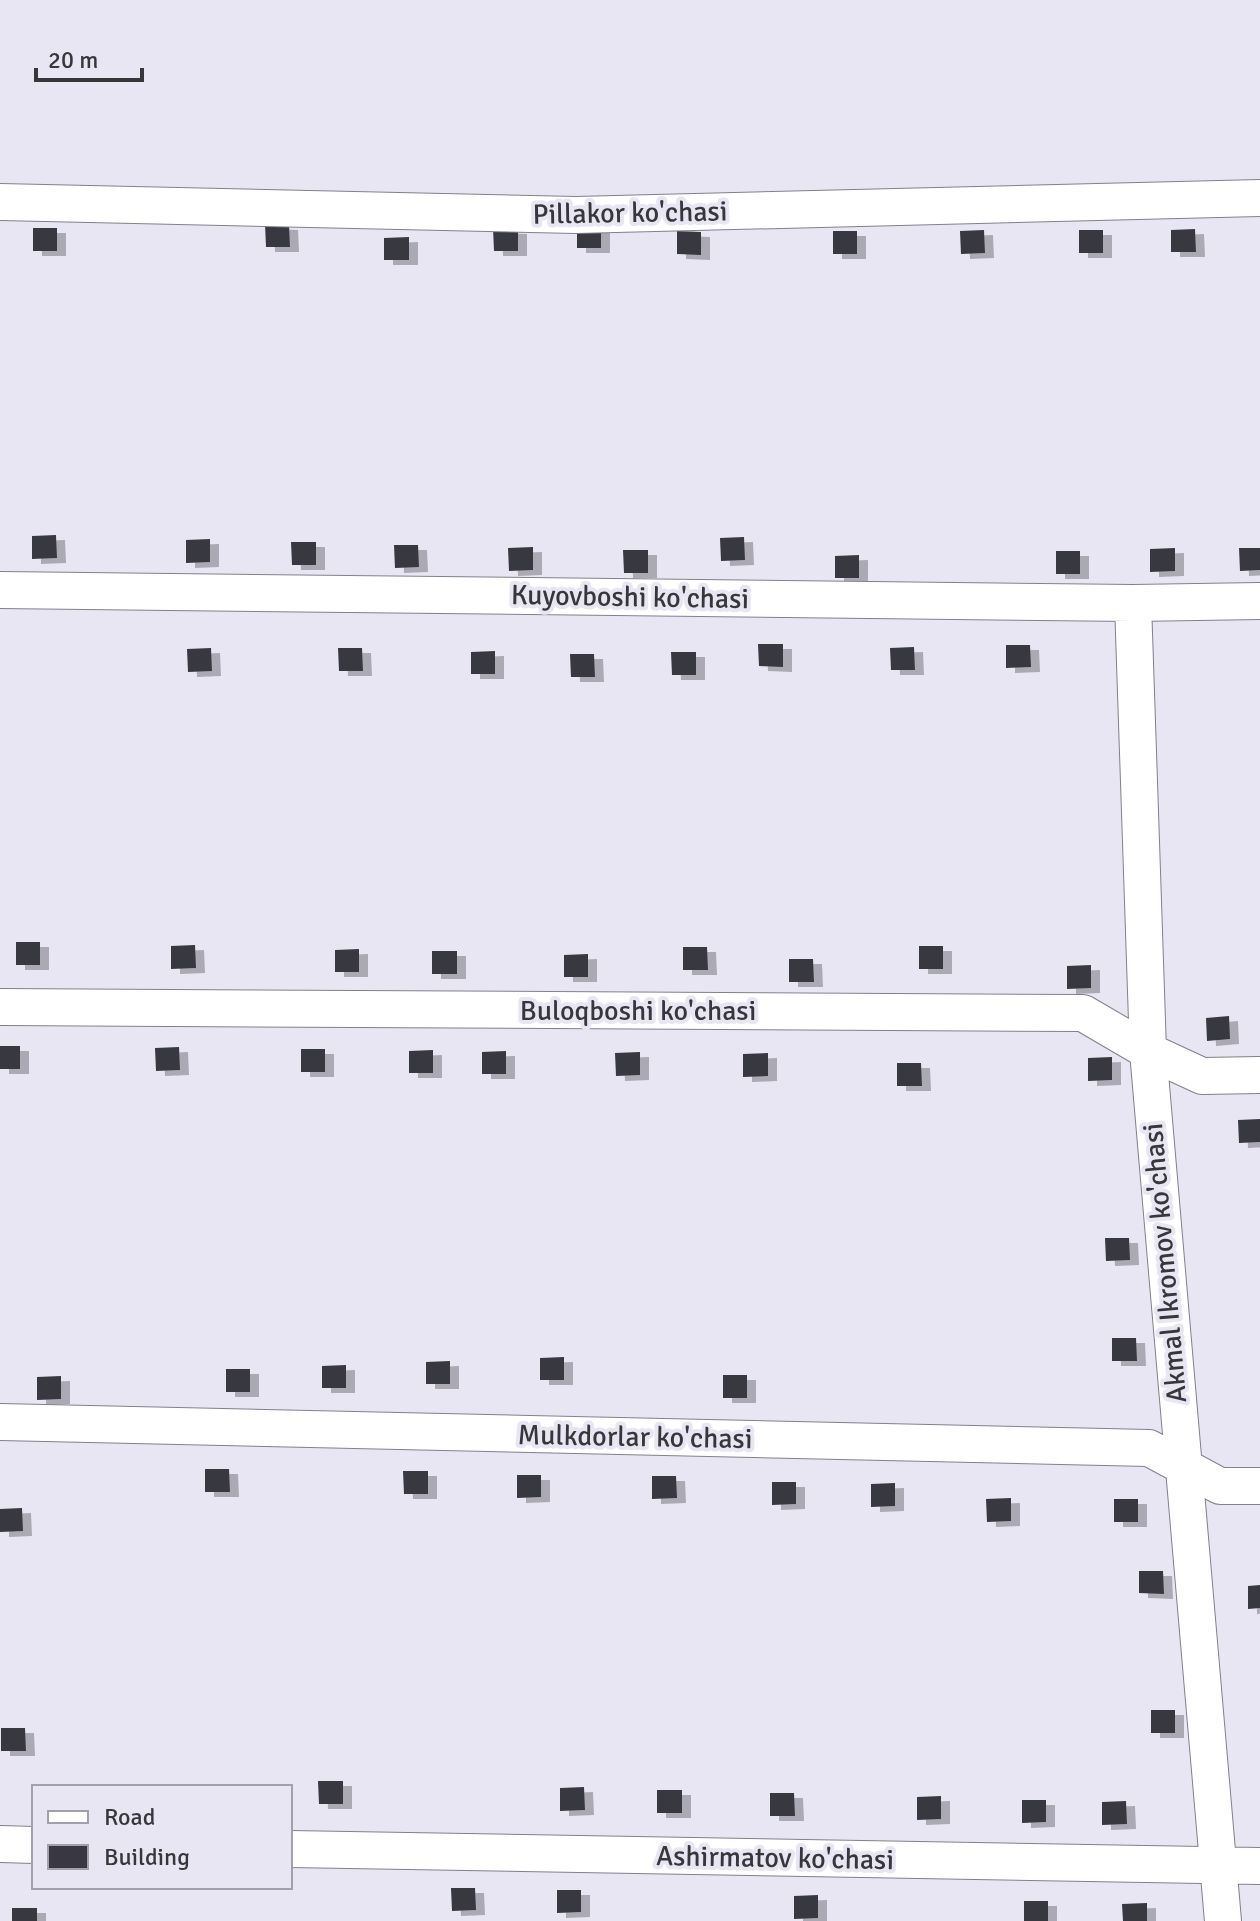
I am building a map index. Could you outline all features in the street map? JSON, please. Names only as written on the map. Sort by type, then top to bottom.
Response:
[{"type":"street","name":"Pillakor ko'chasi","points":[[0,202],[576,215],[1260,198]]},
{"type":"street","name":"Kuyovboshi ko'chasi","points":[[0,590],[1133,603],[1260,601]]},
{"type":"street","name":"Akmal Ikromov ko'chasi","points":[[1133,603],[1148,1051],[1181,1463],[1223,1921]]},
{"type":"street","name":"Buloqboshi ko'chasi","points":[[0,1007],[1083,1013],[1148,1051],[1202,1076],[1260,1075]]},
{"type":"street","name":"Mulkdorlar ko'chasi","points":[[0,1422],[1149,1448],[1220,1486],[1260,1486]]},
{"type":"street","points":[[0,1844],[32,1845]]},
{"type":"street","name":"Ashirmatov ko'chasi","points":[[292,1849],[1260,1866]]},
{"type":"building","points":[[265,224],[289,225],[290,247],[266,247]]},
{"type":"building","points":[[577,225],[601,225],[601,248],[577,248]]},
{"type":"building","points":[[33,228],[57,228],[57,251],[33,251]]},
{"type":"building","points":[[493,228],[518,229],[518,251],[494,251]]},
{"type":"building","points":[[1195,229],[1196,252],[1171,252],[1171,230]]},
{"type":"building","points":[[984,230],[985,253],[961,254],[960,231]]},
{"type":"building","points":[[1079,230],[1103,230],[1103,253],[1079,253]]},
{"type":"building","points":[[677,231],[701,232],[701,255],[677,254]]},
{"type":"building","points":[[833,231],[857,231],[857,254],[833,254]]},
{"type":"building","points":[[409,237],[409,260],[384,260],[384,238]]},
{"type":"building","points":[[56,535],[57,558],[32,559],[32,536]]},
{"type":"building","points":[[744,537],[745,560],[721,561],[720,538]]},
{"type":"building","points":[[210,539],[210,562],[186,563],[186,540]]},
{"type":"building","points":[[291,542],[316,542],[316,565],[292,565]]},
{"type":"building","points":[[394,545],[418,545],[419,567],[395,568]]},
{"type":"building","points":[[533,547],[533,570],[509,571],[508,548]]},
{"type":"building","points":[[1175,548],[1175,571],[1150,572],[1150,549]]},
{"type":"building","points":[[1239,548],[1260,548],[1260,570],[1240,571]]},
{"type":"building","points":[[623,550],[648,550],[648,573],[624,573]]},
{"type":"building","points":[[1056,551],[1080,551],[1080,574],[1056,574]]},
{"type":"building","points":[[859,555],[859,578],[835,578],[835,556]]},
{"type":"building","points":[[758,644],[783,644],[783,667],[759,666]]},
{"type":"building","points":[[1006,645],[1030,645],[1031,667],[1006,668]]},
{"type":"building","points":[[914,647],[915,670],[891,670],[890,648]]},
{"type":"building","points":[[211,648],[212,671],[188,672],[187,649]]},
{"type":"building","points":[[338,648],[362,648],[363,671],[339,671]]},
{"type":"building","points":[[495,651],[495,674],[471,674],[471,652]]},
{"type":"building","points":[[671,652],[696,652],[696,675],[672,675]]},
{"type":"building","points":[[570,654],[594,654],[595,677],[571,677]]},
{"type":"building","points":[[16,942],[40,942],[40,965],[16,965]]},
{"type":"building","points":[[195,945],[196,968],[171,969],[171,946]]},
{"type":"building","points":[[919,946],[943,946],[943,969],[919,969]]},
{"type":"building","points":[[683,947],[707,947],[708,970],[683,970]]},
{"type":"building","points":[[359,949],[359,972],[335,972],[335,950]]},
{"type":"building","points":[[432,951],[457,951],[457,974],[432,974]]},
{"type":"building","points":[[588,954],[588,977],[564,977],[564,955]]},
{"type":"building","points":[[789,959],[813,959],[814,982],[789,982]]},
{"type":"building","points":[[1091,965],[1091,988],[1067,989],[1067,966]]},
{"type":"building","points":[[1229,1016],[1230,1039],[1207,1041],[1206,1018]]},
{"type":"building","points":[[0,1046],[20,1046],[20,1069],[0,1069]]},
{"type":"building","points":[[179,1047],[180,1070],[156,1071],[155,1048]]},
{"type":"building","points":[[301,1049],[325,1049],[325,1072],[301,1072]]},
{"type":"building","points":[[433,1050],[433,1073],[409,1073],[409,1051]]},
{"type":"building","points":[[506,1051],[506,1074],[482,1074],[482,1052]]},
{"type":"building","points":[[640,1052],[640,1075],[616,1076],[615,1053]]},
{"type":"building","points":[[768,1053],[768,1076],[743,1077],[743,1054]]},
{"type":"building","points":[[1112,1057],[1112,1080],[1088,1081],[1088,1058]]},
{"type":"building","points":[[897,1063],[921,1063],[922,1086],[897,1086]]},
{"type":"building","points":[[1260,1119],[1260,1142],[1239,1143],[1238,1120]]},
{"type":"building","points":[[1105,1238],[1129,1238],[1130,1260],[1106,1261]]},
{"type":"building","points":[[1112,1338],[1136,1338],[1137,1361],[1112,1361]]},
{"type":"building","points":[[564,1357],[564,1380],[540,1380],[540,1358]]},
{"type":"building","points":[[450,1361],[450,1384],[426,1384],[426,1362]]},
{"type":"building","points":[[346,1365],[346,1388],[322,1388],[322,1366]]},
{"type":"building","points":[[226,1369],[250,1369],[250,1392],[226,1392]]},
{"type":"building","points":[[723,1375],[747,1375],[747,1398],[723,1398]]},
{"type":"building","points":[[61,1376],[61,1399],[37,1400],[37,1377]]},
{"type":"building","points":[[205,1469],[229,1469],[230,1492],[205,1492]]},
{"type":"building","points":[[403,1471],[428,1471],[428,1494],[404,1494]]},
{"type":"building","points":[[517,1475],[541,1475],[541,1497],[517,1498]]},
{"type":"building","points":[[652,1476],[676,1476],[677,1498],[652,1499]]},
{"type":"building","points":[[772,1482],[796,1482],[796,1504],[772,1505]]},
{"type":"building","points":[[895,1483],[895,1506],[871,1507],[871,1484]]},
{"type":"building","points":[[1011,1498],[1011,1521],[987,1522],[986,1499]]},
{"type":"building","points":[[1114,1499],[1138,1499],[1138,1522],[1114,1522]]},
{"type":"building","points":[[22,1508],[23,1531],[0,1532],[0,1509]]},
{"type":"building","points":[[1139,1571],[1163,1571],[1164,1594],[1139,1593]]},
{"type":"building","points":[[1260,1585],[1260,1608],[1248,1609],[1248,1586]]},
{"type":"building","points":[[1151,1710],[1175,1710],[1175,1733],[1151,1733]]},
{"type":"building","points":[[1,1728],[25,1728],[26,1751],[1,1751]]},
{"type":"building","points":[[318,1781],[343,1781],[343,1804],[319,1804]]},
{"type":"building","points":[[584,1787],[585,1810],[560,1811],[560,1788]]},
{"type":"building","points":[[657,1790],[682,1790],[682,1813],[657,1813]]},
{"type":"building","points":[[770,1793],[794,1793],[795,1816],[770,1816]]},
{"type":"building","points":[[941,1796],[941,1819],[917,1820],[917,1797]]},
{"type":"building","points":[[1022,1800],[1046,1800],[1046,1822],[1022,1823]]},
{"type":"building","points":[[1126,1801],[1127,1824],[1102,1825],[1102,1802]]},
{"type":"building","points":[[451,1888],[475,1888],[476,1910],[452,1911]]},
{"type":"building","points":[[557,1890],[581,1890],[581,1912],[557,1913]]},
{"type":"building","points":[[818,1895],[818,1918],[794,1919],[794,1896]]},
{"type":"building","points":[[1024,1901],[1048,1901],[1048,1921],[1024,1921]]},
{"type":"building","points":[[1147,1903],[1147,1921],[1123,1921],[1122,1904]]},
{"type":"building","points":[[12,1908],[37,1908],[37,1921],[12,1921]]}]
